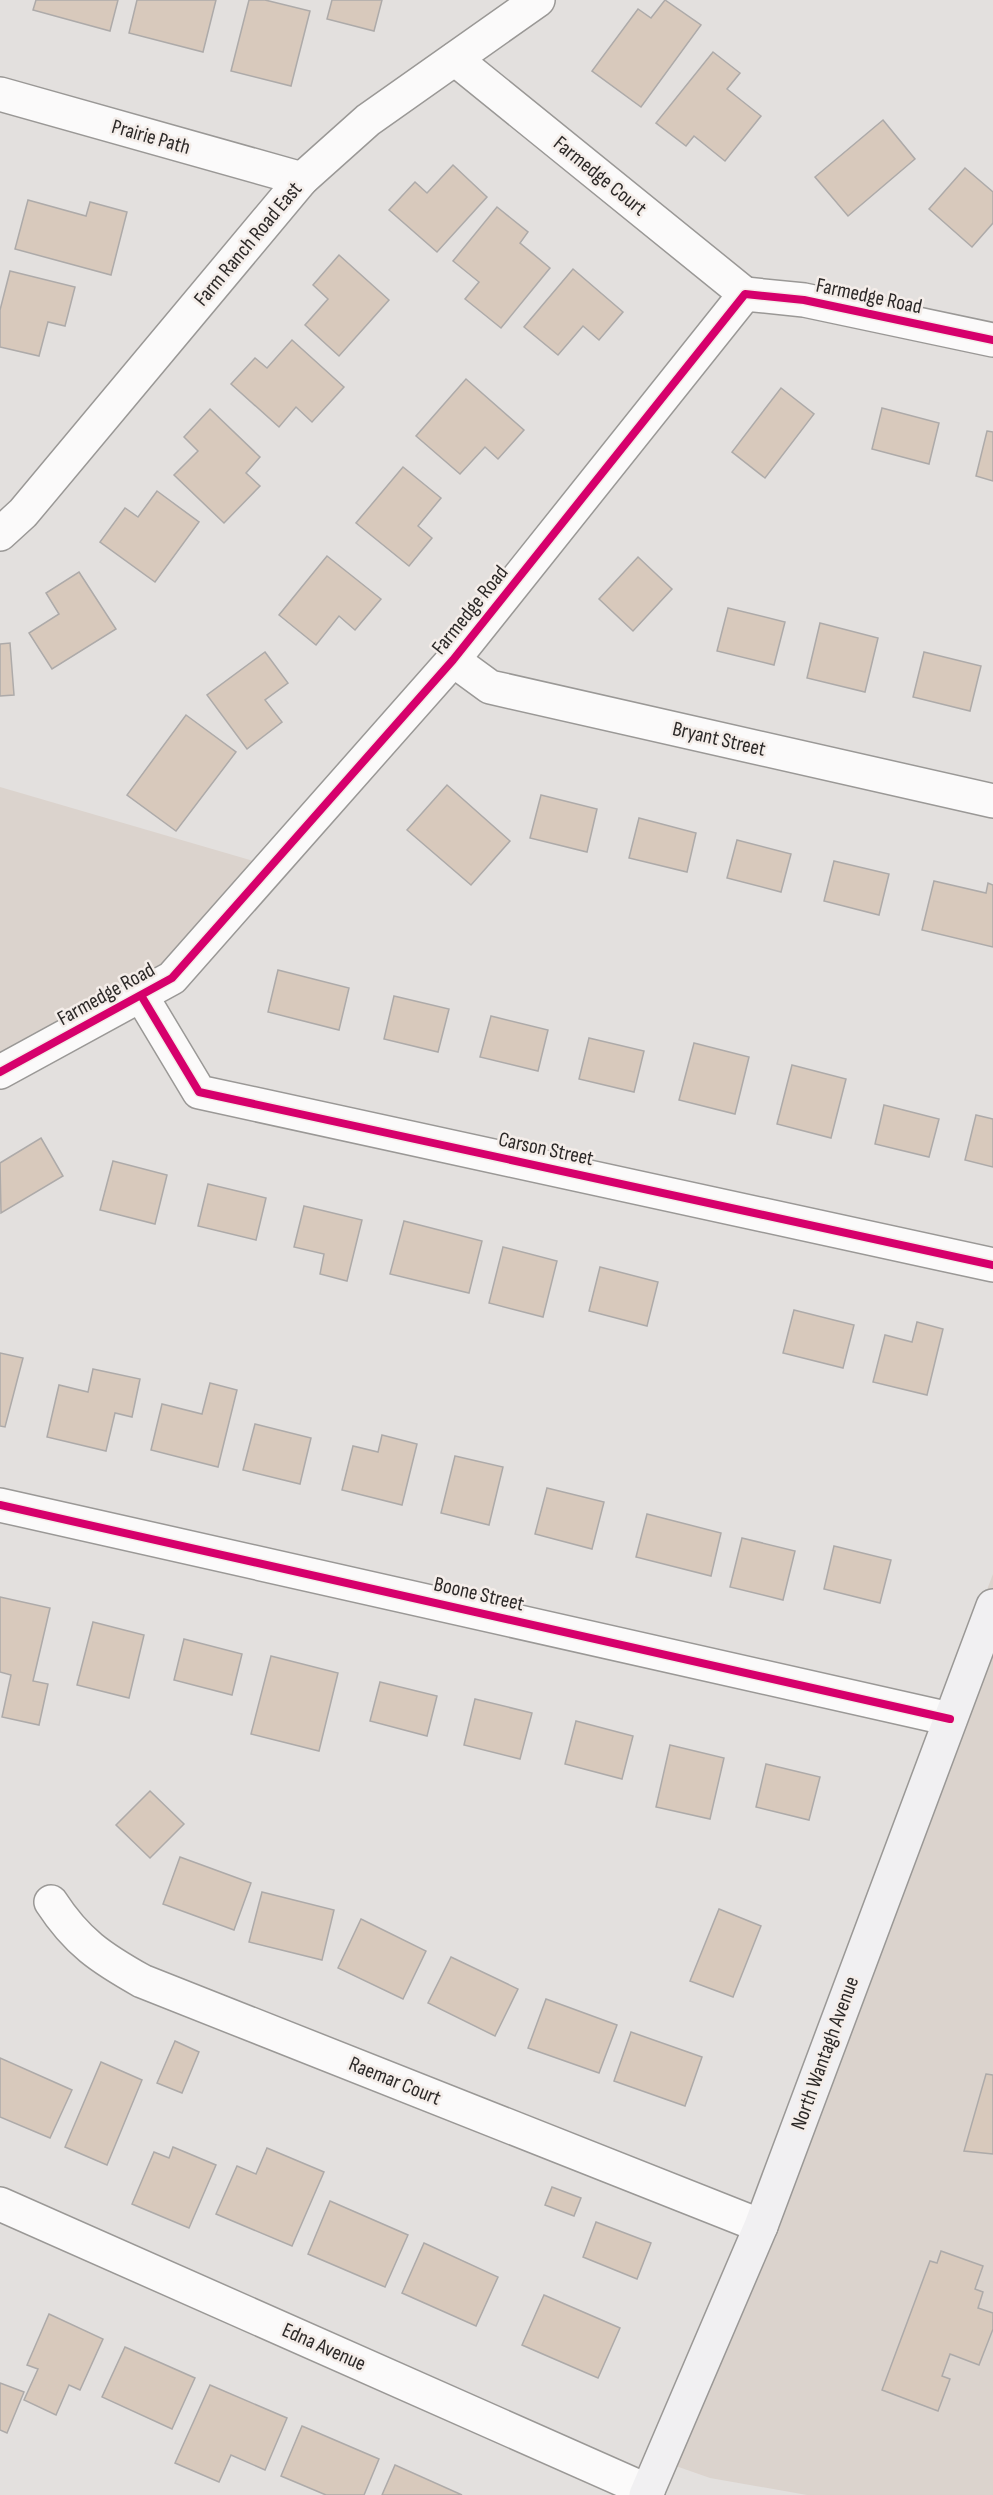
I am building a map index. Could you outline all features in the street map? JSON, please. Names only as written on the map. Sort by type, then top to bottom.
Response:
[{"type":"main road","name":"North Wantagh Avenue","points":[[647,2493],[761,2226],[993,1606]]},
{"type":"street","name":"Farm Ranch Road East","points":[[0,534],[23,513],[302,179],[368,120],[538,0]]},
{"type":"street","name":"Farmedge Court","points":[[455,59],[745,294]]},
{"type":"street","name":"Prairie Path","points":[[0,94],[302,179]]},
{"type":"street","name":"Farmedge Road","points":[[0,1072],[142,997],[172,978],[453,660],[745,294],[804,300],[993,340]]},
{"type":"street","name":"Bryant Street","points":[[453,660],[490,687],[993,801]]},
{"type":"street","name":"Carson Street","points":[[142,997],[199,1092],[993,1265]]},
{"type":"street","name":"Boone Street","points":[[0,1505],[950,1719]]},
{"type":"street","name":"Raemar Court","points":[[51,1902],[71,1930],[101,1958],[142,1981],[761,2226]]},
{"type":"street","name":"Edna Avenue","points":[[0,2204],[647,2493]]},
{"type":"shaded area","points":[[0,787],[271,866],[170,975],[0,1066]]},
{"type":"shaded area","points":[[993,1574],[993,2495],[807,2495],[710,2478],[653,2458],[757,2204],[858,1927]]},
{"type":"building","points":[[36,0],[118,0],[110,31],[33,10]]},
{"type":"building","points":[[137,0],[216,0],[203,52],[129,33]]},
{"type":"building","points":[[249,0],[265,0],[310,11],[291,86],[231,71]]},
{"type":"building","points":[[332,0],[382,0],[374,31],[327,19]]},
{"type":"building","points":[[665,0],[701,25],[641,107],[592,71],[638,9],[651,18]]},
{"type":"building","points":[[713,52],[740,73],[727,89],[761,116],[725,161],[694,136],[686,146],[656,123]]},
{"type":"building","points":[[883,120],[915,159],[848,216],[815,177]]},
{"type":"building","points":[[453,165],[487,197],[437,252],[389,210],[415,182],[427,193]]},
{"type":"building","points":[[965,168],[993,192],[993,223],[972,247],[929,209]]},
{"type":"building","points":[[28,200],[86,216],[90,202],[127,212],[111,275],[15,249]]},
{"type":"building","points":[[497,207],[528,232],[520,243],[550,268],[501,328],[465,299],[479,282],[453,261]]},
{"type":"building","points":[[339,255],[389,300],[339,356],[305,325],[328,299],[313,285]]},
{"type":"building","points":[[573,269],[623,312],[599,340],[583,326],[558,355],[524,327]]},
{"type":"building","points":[[10,271],[75,287],[65,326],[48,322],[39,356],[0,347],[0,310]]},
{"type":"building","points":[[292,340],[344,387],[312,422],[296,407],[279,427],[231,384],[255,358],[267,368]]},
{"type":"building","points":[[466,379],[524,430],[498,459],[485,447],[460,474],[416,436]]},
{"type":"building","points":[[781,388],[814,414],[765,478],[732,452]]},
{"type":"building","points":[[882,408],[939,423],[929,464],[872,449]]},
{"type":"building","points":[[210,409],[260,457],[246,473],[260,486],[224,523],[174,475],[198,451],[184,437]]},
{"type":"building","points":[[987,431],[993,432],[993,481],[976,476]]},
{"type":"building","points":[[403,467],[441,498],[418,526],[432,538],[409,566],[356,523]]},
{"type":"building","points":[[157,491],[199,522],[155,582],[100,542],[125,508],[138,517]]},
{"type":"building","points":[[327,556],[381,599],[355,630],[339,616],[316,645],[279,615]]},
{"type":"building","points":[[638,557],[672,589],[633,631],[599,599]]},
{"type":"building","points":[[79,572],[116,629],[52,669],[29,633],[59,614],[46,593]]},
{"type":"building","points":[[728,608],[785,622],[774,665],[717,651]]},
{"type":"building","points":[[820,623],[878,638],[865,692],[807,678]]},
{"type":"building","points":[[10,643],[14,695],[0,696],[0,644]]},
{"type":"building","points":[[265,652],[288,683],[265,700],[282,722],[247,749],[207,695]]},
{"type":"building","points":[[924,652],[981,666],[970,711],[913,697]]},
{"type":"building","points":[[186,715],[236,752],[176,831],[127,795]]},
{"type":"building","points":[[447,785],[510,841],[471,885],[407,830]]},
{"type":"building","points":[[541,795],[597,809],[587,852],[530,838]]},
{"type":"building","points":[[639,818],[696,833],[687,872],[629,858]]},
{"type":"building","points":[[737,840],[791,854],[781,892],[727,878]]},
{"type":"building","points":[[834,861],[889,874],[879,915],[824,901]]},
{"type":"building","points":[[934,881],[986,893],[988,883],[993,885],[993,947],[922,930]]},
{"type":"building","points":[[278,970],[349,988],[339,1030],[268,1012]]},
{"type":"building","points":[[394,996],[449,1009],[438,1052],[384,1039]]},
{"type":"building","points":[[491,1016],[548,1030],[538,1071],[480,1057]]},
{"type":"building","points":[[589,1038],[644,1051],[634,1092],[579,1079]]},
{"type":"building","points":[[694,1043],[749,1057],[735,1114],[679,1100]]},
{"type":"building","points":[[792,1065],[846,1079],[831,1138],[777,1124]]},
{"type":"building","points":[[884,1105],[939,1119],[929,1157],[875,1144]]},
{"type":"building","points":[[976,1115],[993,1119],[993,1167],[965,1160]]},
{"type":"building","points":[[41,1138],[63,1176],[1,1213],[0,1163]]},
{"type":"building","points":[[113,1161],[167,1175],[155,1224],[100,1210]]},
{"type":"building","points":[[208,1184],[266,1198],[256,1240],[198,1226]]},
{"type":"building","points":[[304,1206],[362,1220],[347,1281],[320,1274],[324,1254],[294,1247]]},
{"type":"building","points":[[404,1221],[482,1241],[469,1293],[390,1274]]},
{"type":"building","points":[[503,1247],[557,1261],[543,1317],[489,1303]]},
{"type":"building","points":[[600,1267],[658,1282],[647,1326],[589,1311]]},
{"type":"building","points":[[794,1310],[854,1325],[843,1368],[783,1353]]},
{"type":"building","points":[[917,1322],[943,1329],[927,1395],[873,1382],[885,1335],[912,1342]]},
{"type":"building","points":[[0,1353],[23,1358],[5,1427],[0,1426]]},
{"type":"building","points":[[93,1369],[140,1379],[132,1417],[115,1413],[106,1451],[47,1437],[59,1385],[88,1392]]},
{"type":"building","points":[[210,1383],[237,1390],[218,1467],[151,1450],[162,1404],[202,1414]]},
{"type":"building","points":[[255,1424],[311,1438],[300,1484],[243,1470]]},
{"type":"building","points":[[382,1435],[417,1444],[402,1505],[342,1490],[353,1446],[378,1452]]},
{"type":"building","points":[[455,1456],[503,1467],[489,1525],[441,1513]]},
{"type":"building","points":[[547,1488],[604,1502],[592,1549],[535,1534]]},
{"type":"building","points":[[647,1514],[721,1533],[711,1576],[636,1557]]},
{"type":"building","points":[[742,1538],[795,1551],[783,1600],[730,1587]]},
{"type":"building","points":[[834,1546],[891,1560],[880,1603],[824,1589]]},
{"type":"building","points":[[0,1597],[50,1608],[33,1681],[48,1684],[39,1725],[2,1717],[11,1675],[0,1672]]},
{"type":"building","points":[[93,1622],[144,1635],[129,1698],[77,1685]]},
{"type":"building","points":[[184,1639],[242,1654],[232,1695],[174,1680]]},
{"type":"building","points":[[271,1656],[338,1673],[319,1751],[251,1734]]},
{"type":"building","points":[[380,1682],[437,1696],[427,1736],[370,1721]]},
{"type":"building","points":[[475,1699],[532,1713],[520,1759],[464,1745]]},
{"type":"building","points":[[576,1721],[633,1736],[622,1779],[565,1764]]},
{"type":"building","points":[[670,1745],[724,1758],[710,1819],[656,1807]]},
{"type":"building","points":[[766,1764],[820,1777],[809,1820],[756,1807]]},
{"type":"building","points":[[150,1791],[184,1824],[150,1858],[116,1825]]},
{"type":"building","points":[[180,1857],[251,1883],[234,1930],[163,1904]]},
{"type":"building","points":[[262,1892],[334,1910],[322,1960],[249,1942]]},
{"type":"building","points":[[719,1909],[761,1926],[733,1997],[690,1981]]},
{"type":"building","points":[[361,1919],[426,1951],[403,1999],[338,1968]]},
{"type":"building","points":[[451,1957],[518,1989],[495,2036],[428,2003]]},
{"type":"building","points":[[546,1999],[617,2025],[599,2073],[528,2048]]},
{"type":"building","points":[[631,2032],[702,2057],[685,2106],[614,2081]]},
{"type":"building","points":[[175,2041],[199,2052],[182,2093],[157,2083]]},
{"type":"building","points":[[0,2058],[72,2090],[50,2138],[0,2117]]},
{"type":"building","points":[[101,2062],[142,2080],[107,2165],[65,2147]]},
{"type":"building","points":[[986,2074],[993,2075],[993,2154],[964,2151]]},
{"type":"building","points":[[173,2147],[216,2165],[189,2228],[132,2204],[154,2152],[169,2158]]},
{"type":"building","points":[[267,2148],[324,2172],[292,2246],[216,2214],[237,2166],[256,2174]]},
{"type":"building","points":[[552,2187],[581,2198],[574,2216],[545,2205]]},
{"type":"building","points":[[330,2201],[408,2235],[385,2287],[308,2254]]},
{"type":"building","points":[[596,2222],[651,2243],[637,2279],[583,2257]]},
{"type":"building","points":[[424,2243],[498,2277],[476,2326],[402,2293]]},
{"type":"building","points":[[941,2251],[983,2266],[975,2289],[983,2292],[978,2308],[993,2313],[993,2329],[979,2365],[950,2354],[942,2376],[950,2379],[938,2411],[882,2390],[930,2261],[937,2263]]},
{"type":"building","points":[[544,2295],[620,2328],[598,2378],[522,2345]]},
{"type":"building","points":[[49,2314],[103,2339],[80,2390],[69,2385],[56,2415],[24,2400],[38,2369],[27,2365]]},
{"type":"building","points":[[125,2347],[195,2378],[172,2429],[102,2397]]},
{"type":"building","points":[[0,2383],[24,2392],[7,2433],[0,2430]]},
{"type":"building","points":[[210,2385],[287,2418],[265,2470],[231,2455],[219,2482],[175,2463]]},
{"type":"building","points":[[302,2426],[379,2459],[364,2495],[326,2495],[281,2476]]},
{"type":"building","points":[[395,2465],[462,2495],[382,2495]]},
{"type":"cycle path","points":[[0,1072],[172,978],[453,660],[745,294],[804,300],[993,340]]},
{"type":"cycle path","points":[[142,997],[199,1092],[993,1265]]},
{"type":"cycle path","points":[[0,1505],[950,1719]]}]
